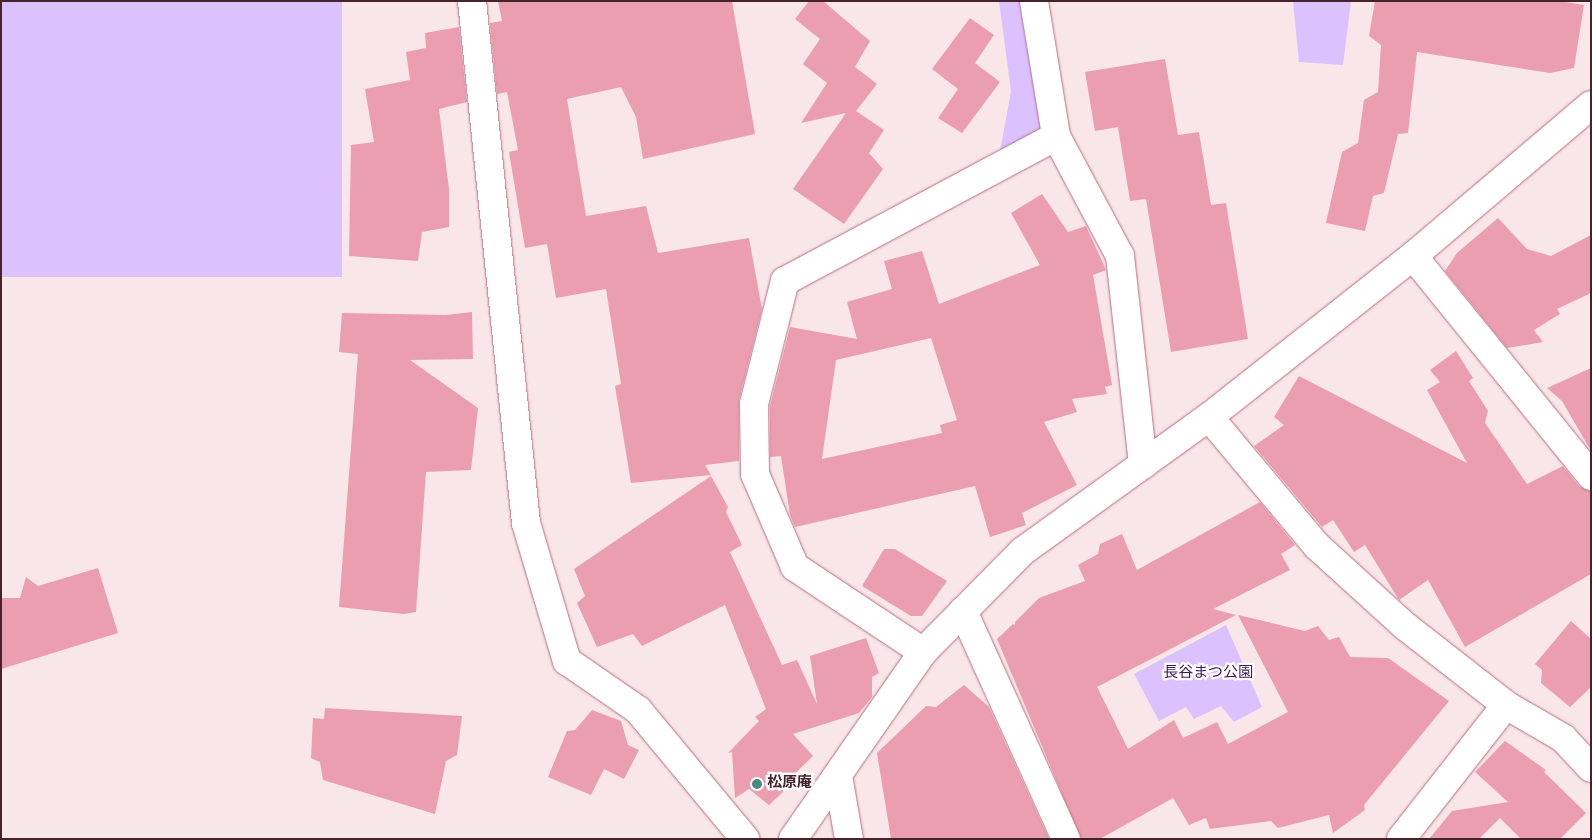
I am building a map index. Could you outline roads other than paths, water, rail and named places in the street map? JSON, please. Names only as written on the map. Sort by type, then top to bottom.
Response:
[{"type":"street","points":[[472,1],[526,523],[567,661],[638,710],[745,839]]},
{"type":"street","points":[[1034,1],[1056,136],[1120,256],[1143,465]]},
{"type":"street","points":[[793,839],[922,652],[1023,551],[1209,416],[1413,256],[1591,105]]},
{"type":"street","points":[[922,652],[795,567],[755,474],[754,404],[785,281],[1056,136]]},
{"type":"street","points":[[1413,256],[1591,476]]},
{"type":"street","points":[[1209,416],[1317,546],[1405,626],[1506,705],[1563,738],[1591,768]]},
{"type":"street","points":[[963,611],[1066,839]]},
{"type":"street","points":[[1401,839],[1506,705]]},
{"type":"street","points":[[838,776],[849,839]]},
{"type":"place","name":"松原庵","points":[[757,784]]},
{"type":"park label","name":"長谷まつ公園","points":[[1208,674]]}]
